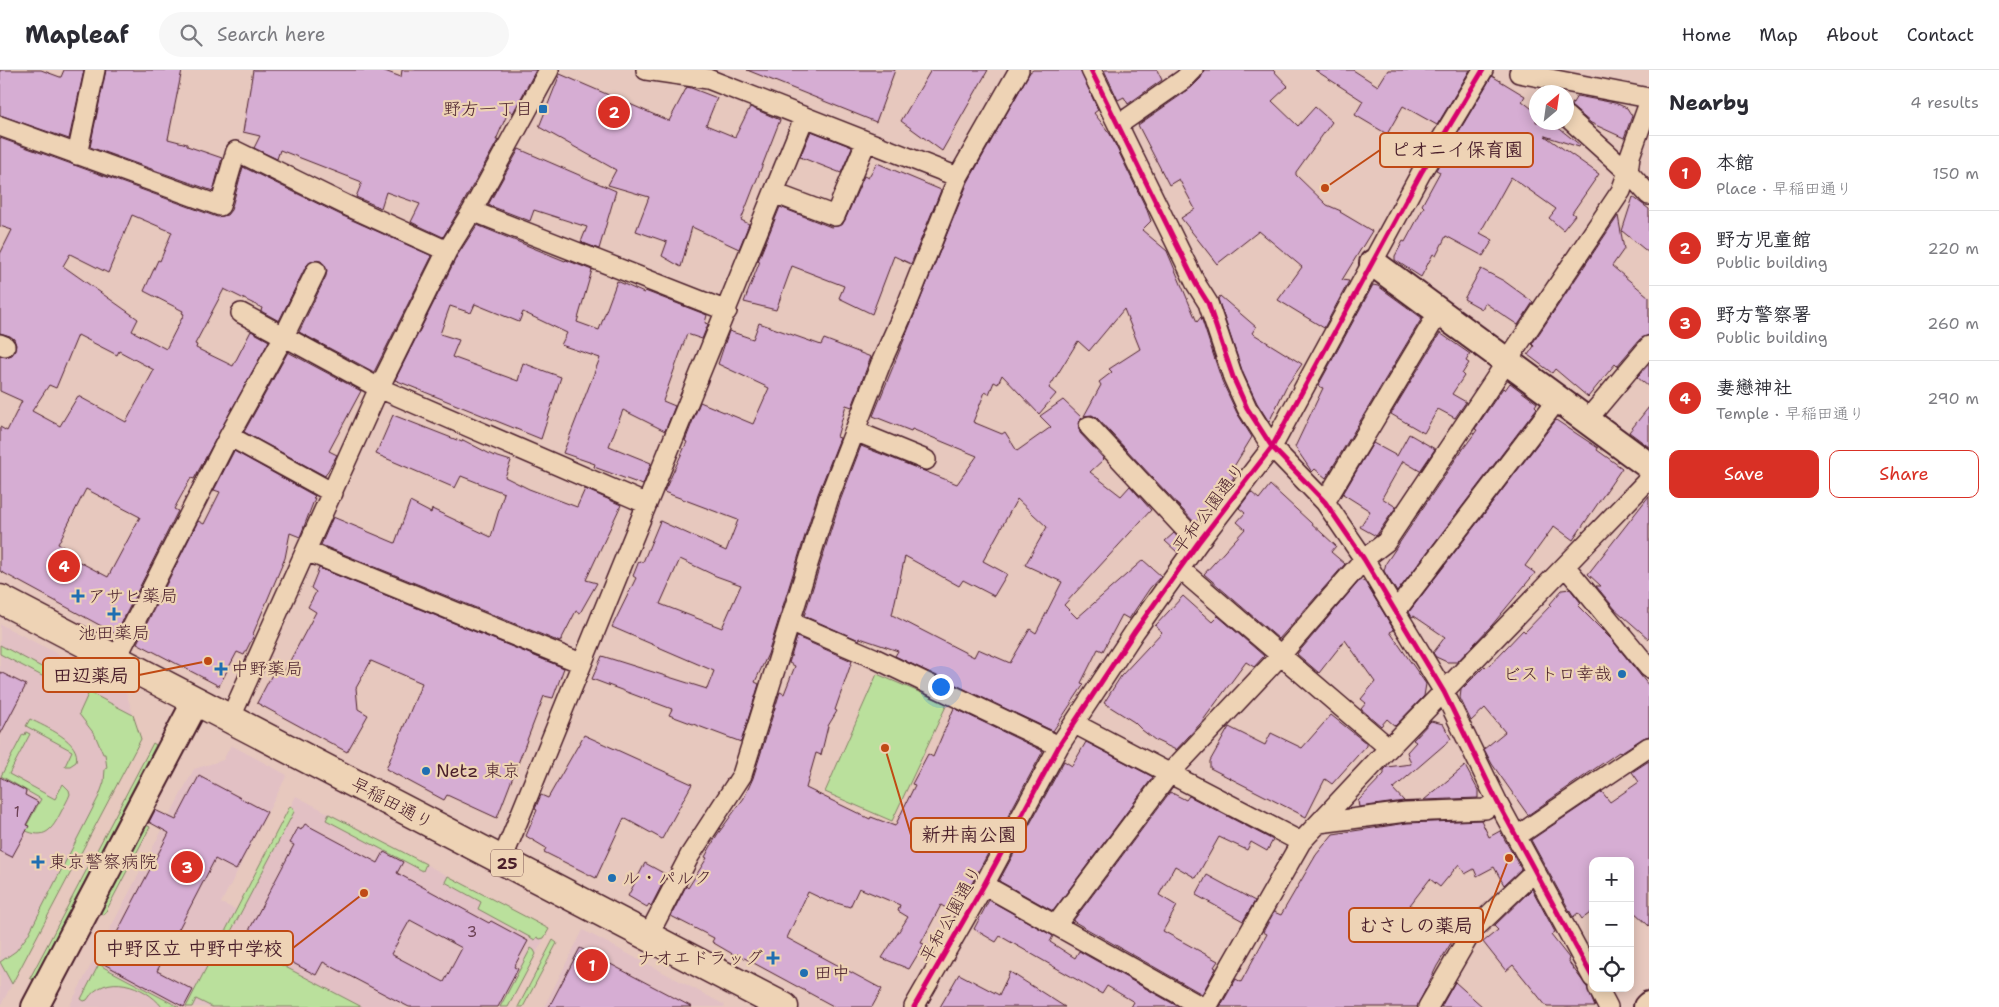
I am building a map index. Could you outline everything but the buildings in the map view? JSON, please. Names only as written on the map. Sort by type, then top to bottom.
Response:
[{"type":"main road","name":"早稲田通り","points":[[0,599],[784,1007]]},
{"type":"street","points":[[77,155],[94,70]]},
{"type":"street","points":[[230,719],[333,494],[379,388],[447,251],[472,211],[549,70]]},
{"type":"street","points":[[646,70],[709,74],[804,118],[958,177]]},
{"type":"street","points":[[648,936],[690,855],[742,776],[829,497],[881,363],[906,307],[958,177],[1019,70]]},
{"type":"street","points":[[1091,70],[1196,284],[1208,303],[1233,377],[1247,408],[1272,447],[1325,502],[1364,559],[1396,611],[1444,692],[1497,801],[1589,971]]},
{"type":"street","points":[[1118,125],[1184,79],[1193,70]]},
{"type":"street","name":"平和公園通り","points":[[914,1007],[984,885],[1059,746],[1135,632],[1198,543],[1272,447],[1421,173],[1483,70]]},
{"type":"street","points":[[1517,71],[1533,85]]},
{"type":"street","points":[[1517,71],[1649,98]]},
{"type":"street","points":[[1056,925],[1170,773],[1280,656],[1364,559],[1386,542],[1622,191],[1628,172],[1630,156],[1649,103]]},
{"type":"street","points":[[502,860],[804,118]]},
{"type":"street","points":[[1574,123],[1628,172],[1649,195]]},
{"type":"street","points":[[0,126],[220,206],[236,151],[348,206],[447,251]]},
{"type":"street","points":[[774,193],[835,216],[866,142]]},
{"type":"street","points":[[472,211],[727,311]]},
{"type":"street","points":[[1373,263],[1649,466]]},
{"type":"street","points":[[116,659],[229,436],[284,336],[316,271]]},
{"type":"street","points":[[1325,502],[1439,312]]},
{"type":"street","points":[[241,313],[379,388],[647,504]]},
{"type":"street","points":[[1587,420],[1649,346]]},
{"type":"street","points":[[1396,611],[1558,399]]},
{"type":"street","points":[[1089,426],[1198,543]]},
{"type":"street","points":[[855,431],[926,460]]},
{"type":"street","points":[[229,436],[333,494]]},
{"type":"street","points":[[1207,1007],[1302,842],[1389,748],[1649,478]]},
{"type":"street","points":[[306,551],[581,663]]},
{"type":"street","points":[[1565,566],[1649,668]]},
{"type":"street","points":[[1180,569],[1389,748]]},
{"type":"street","points":[[790,622],[874,658],[1059,746]]},
{"type":"street","points":[[35,1007],[196,701]]},
{"type":"street","points":[[1075,724],[1302,842]]},
{"type":"street","points":[[1517,836],[1649,747]]},
{"type":"street","points":[[1318,823],[1406,812],[1485,809],[1497,801]]},
{"type":"street","points":[[1428,1007],[1472,931],[1535,871]]},
{"type":"street","points":[[984,885],[1202,1007]]},
{"type":"street","points":[[1600,992],[1608,1007]]},
{"type":"shaded area","name":"東京警察病院","points":[[0,624],[125,689],[141,739],[0,1007]]},
{"type":"shaded area","points":[[231,745],[287,775],[221,903],[237,910],[296,796],[549,929],[508,1007],[69,1007],[194,769],[223,760]]},
{"type":"shaded area","points":[[583,930],[725,1005],[724,1007],[544,1007]]},
{"type":"green space","points":[[0,645],[51,672],[49,676],[44,677],[0,654]]},
{"type":"green space","points":[[877,674],[947,704],[892,821],[825,792]]},
{"type":"green space","points":[[89,692],[133,715],[141,739],[12,984],[0,962],[16,951],[28,935],[99,796],[104,782],[105,769],[107,768],[105,754],[103,754],[95,735],[79,714]]},
{"type":"green space","points":[[30,719],[68,741],[76,754],[76,762],[70,766],[65,766],[72,751],[26,726]]},
{"type":"green space","points":[[26,732],[30,734],[9,774],[55,799],[63,784],[70,794],[51,828],[47,832],[37,834],[24,830],[41,799],[1,776],[23,734],[25,735]]},
{"type":"green space","points":[[153,743],[156,745],[33,980],[30,978]]},
{"type":"green space","points":[[290,806],[295,810],[228,937],[362,1007],[212,1007],[196,999],[192,1007],[186,1007]]},
{"type":"green space","points":[[329,814],[426,864],[423,871],[326,820]]},
{"type":"green space","points":[[146,825],[150,827],[104,915],[100,913]]},
{"type":"green space","points":[[448,876],[549,929],[544,938],[540,939],[537,937],[535,940],[478,909],[481,902],[445,882]]},
{"type":"green space","points":[[553,940],[557,943],[523,1007],[518,1007]]},
{"type":"green space","points":[[531,948],[536,954],[508,1007],[500,1007]]},
{"type":"green space","points":[[99,964],[179,1007],[162,1007],[146,993],[136,987],[125,984],[104,986],[84,1001],[81,999]]},
{"type":"cycle path","points":[[1091,70],[1196,284],[1208,303],[1233,377],[1247,408],[1272,447],[1325,502],[1364,559],[1444,692],[1497,801],[1589,971]]},
{"type":"cycle path","points":[[914,1007],[984,885],[1059,746],[1135,631],[1198,543],[1272,447],[1421,173],[1483,70]]},
{"type":"place","name":"野方一丁目","points":[[543,109]]},
{"type":"place","name":"野方児童館","points":[[614,112]]},
{"type":"place","name":"ピオニイ保育園","points":[[1325,188]]},
{"type":"place","name":"妻戀神社","points":[[64,566]]},
{"type":"place","name":"アサヒ薬局","points":[[78,596]]},
{"type":"place","name":"池田薬局","points":[[114,614]]},
{"type":"place","name":"田辺薬局","points":[[208,661]]},
{"type":"place","name":"中野薬局","points":[[221,669]]},
{"type":"place","name":"ビストロ幸哉","points":[[1622,674]]},
{"type":"place","name":"新井南公園","points":[[885,748]]},
{"type":"place","name":"Netz 東京","points":[[426,771]]},
{"type":"place","name":"むさしの薬局","points":[[1509,858]]},
{"type":"place","name":"東京警察病院","points":[[38,862]]},
{"type":"place","name":"野方警察署","points":[[187,867]]},
{"type":"place","name":"ル・パルク","points":[[612,878]]},
{"type":"place","name":"中野区立 中野中学校","points":[[364,893]]},
{"type":"place","name":"ナオエドラッグ","points":[[773,958]]},
{"type":"place","name":"本館","points":[[592,965]]},
{"type":"place","name":"田中","points":[[804,973]]}]
